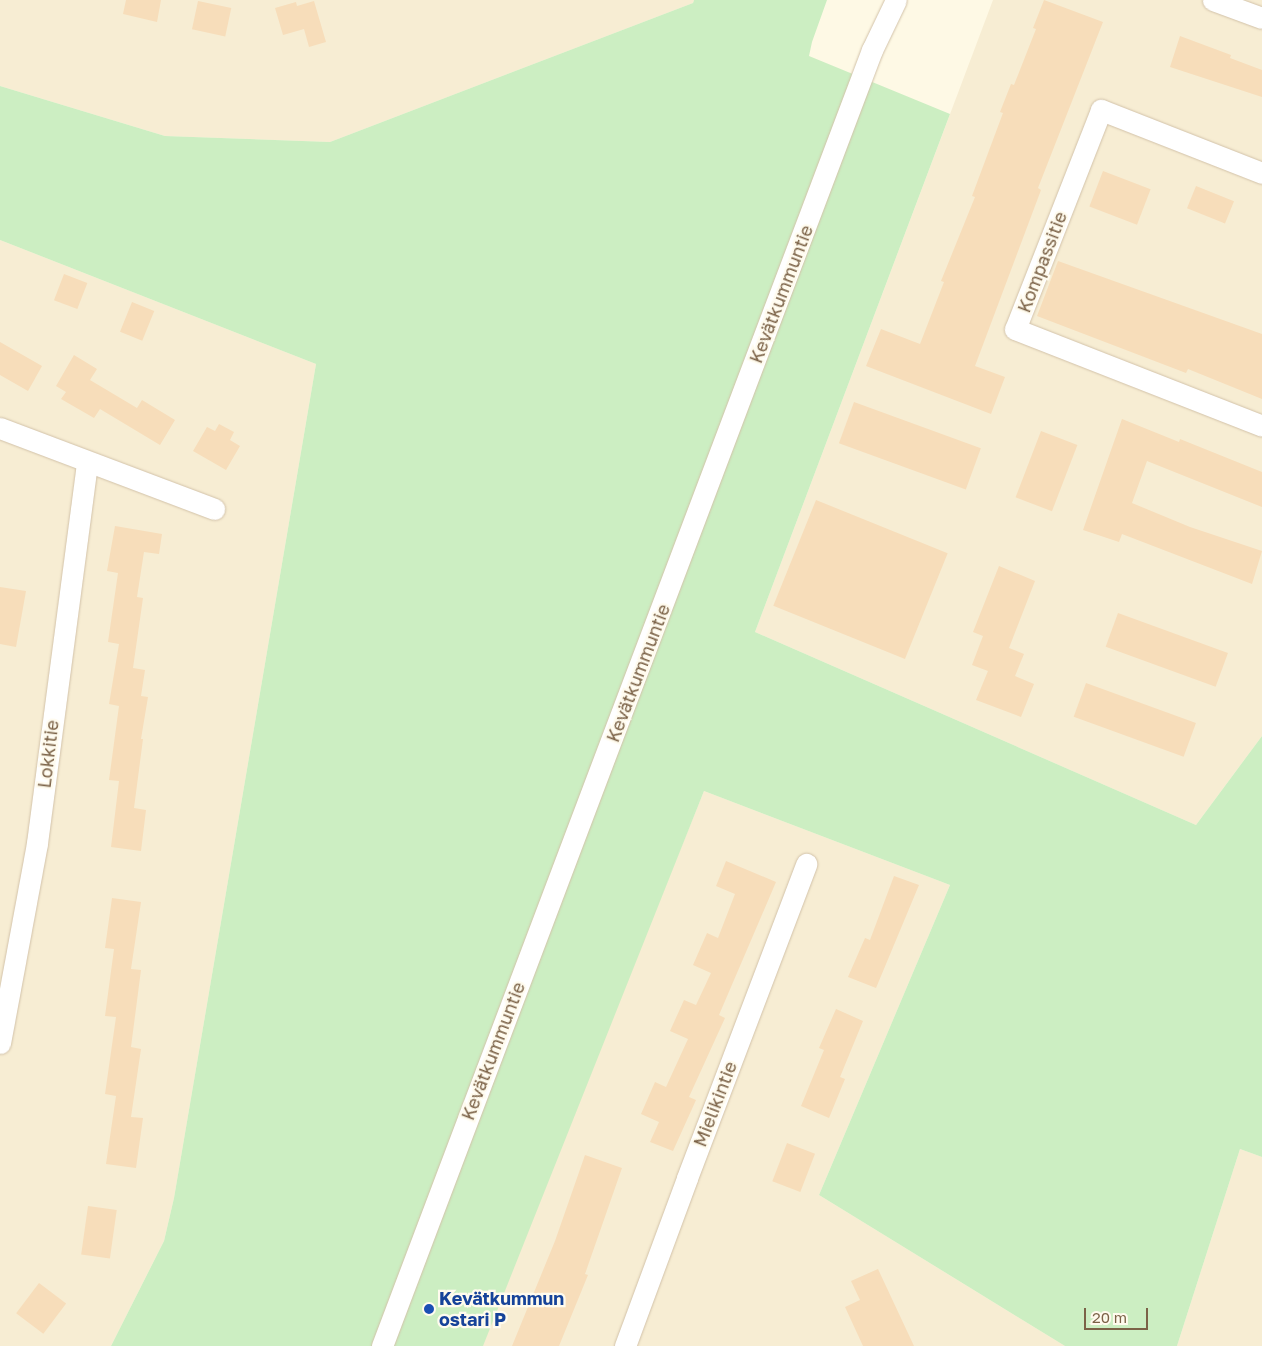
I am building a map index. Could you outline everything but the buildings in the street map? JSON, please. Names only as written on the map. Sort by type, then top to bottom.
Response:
[{"type":"street","name":"Kevätkummuntie","points":[[382,1346],[872,50],[896,0]]},
{"type":"street","points":[[1213,0],[1262,18]]},
{"type":"street","name":"Kompassitie","points":[[1262,173],[1101,110],[1015,329],[1262,426]]},
{"type":"street","points":[[0,428],[87,463],[214,509]]},
{"type":"street","name":"Lokkitie","points":[[0,1043],[37,843],[87,463]]},
{"type":"street","name":"Mielikintie","points":[[625,1346],[806,864]]},
{"type":"shaded area","points":[[0,0],[694,0],[693,3],[330,142],[165,136],[0,86]]},
{"type":"shaded area","points":[[993,0],[1262,0],[1262,736],[1196,825],[755,632]]},
{"type":"shaded area","points":[[0,240],[316,364],[174,1198],[164,1241],[111,1346],[0,1346]]},
{"type":"shaded area","points":[[704,791],[950,885],[819,1195],[1065,1346],[479,1346]]},
{"type":"shaded area","points":[[1240,1149],[1262,1157],[1262,1346],[1177,1346]]},
{"type":"green space","points":[[694,0],[827,0],[809,56],[950,114],[755,632],[1196,825],[1262,736],[1262,1157],[1240,1149],[1177,1346],[1065,1346],[819,1195],[950,885],[704,791],[483,1346],[111,1346],[164,1241],[174,1198],[316,364],[0,240],[0,86],[165,136],[330,142],[693,3]]},
{"type":"place","name":"Kevätkummun ostari P","points":[[429,1309]]}]
